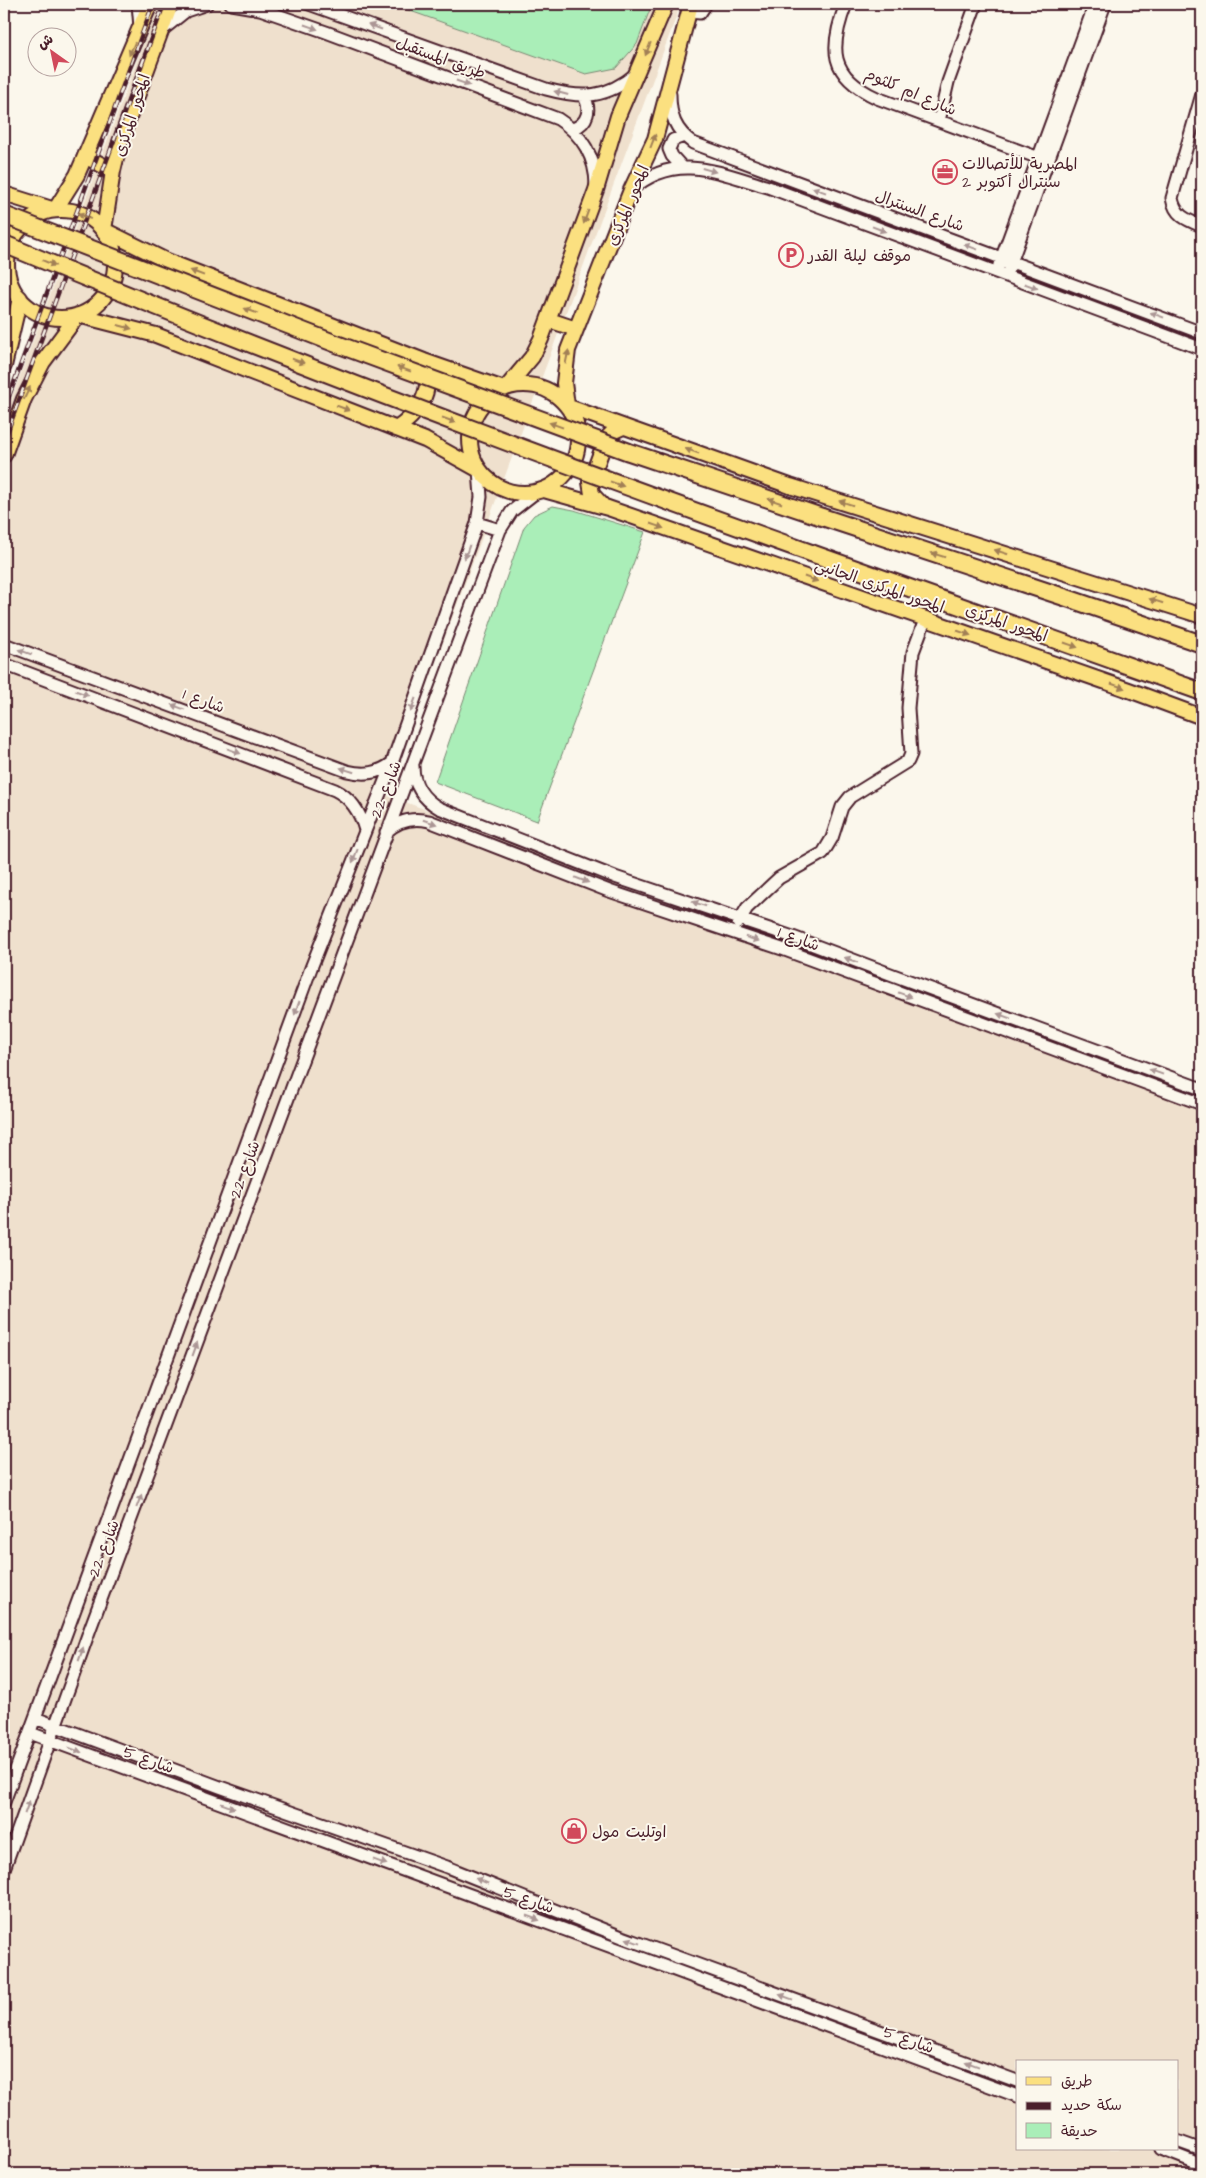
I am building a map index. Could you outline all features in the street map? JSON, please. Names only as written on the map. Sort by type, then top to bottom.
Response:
[{"type":"highway","points":[[4,215],[334,343],[619,448],[1202,644]]},
{"type":"highway","name":"المحور المركزى","points":[[4,244],[183,317],[588,474],[1202,692]]},
{"type":"main road","name":"المحور المركزى","points":[[55,210],[70,187],[85,156],[150,4]]},
{"type":"main road","name":"المحور المركزى","points":[[104,230],[113,170],[137,92],[171,4]]},
{"type":"main road","name":"المحور المركزى","points":[[505,388],[532,356],[549,320],[596,190],[612,132],[666,4]]},
{"type":"main road","name":"المحور المركزى","points":[[568,406],[564,394],[564,372],[568,350],[631,190],[655,139],[689,8]]},
{"type":"main road","points":[[85,156],[113,170]]},
{"type":"main road","points":[[4,194],[55,210]]},
{"type":"main road","points":[[4,283],[20,298],[36,311],[46,316],[67,318],[78,315],[98,303],[107,293],[113,281],[115,254],[111,241],[94,220],[69,210],[55,210],[42,214],[30,220],[20,229],[10,248],[8,263],[10,279],[20,298],[4,366]]},
{"type":"main road","points":[[104,230],[167,261],[424,360],[505,388]]},
{"type":"main road","points":[[78,315],[156,335],[425,440],[479,470]]},
{"type":"main road","points":[[4,455],[21,407],[40,370],[61,336],[78,315]]},
{"type":"main road","points":[[549,320],[576,329]]},
{"type":"main road","points":[[396,428],[416,412],[423,400],[427,387],[424,360]]},
{"type":"main road","points":[[568,406],[574,416],[578,435],[576,454],[568,472],[553,485],[540,491],[517,493],[492,484],[479,470],[474,462],[470,445],[473,419],[482,404],[505,388],[525,385],[544,388],[568,406],[790,486],[1202,616]]},
{"type":"main road","points":[[604,507],[592,494],[590,482],[606,438],[614,430],[623,427]]},
{"type":"main road","name":"المحور المركزى الجانبى","points":[[540,491],[604,507],[1202,717]]},
{"type":"street","points":[[138,4],[140,31]]},
{"type":"street","points":[[160,32],[186,11],[207,4]]},
{"type":"street","name":"طريق المستقبل","points":[[231,4],[260,9],[326,32],[523,104],[558,119],[573,129],[589,152],[595,171],[596,190]]},
{"type":"street","name":"طريق المستقبل","points":[[309,4],[546,89],[572,96],[599,93],[616,87],[638,71]]},
{"type":"street","points":[[689,8],[700,13],[706,4]]},
{"type":"street","name":"شارع ام كلثوم","points":[[846,4],[835,38],[836,54],[841,69],[850,82],[862,91],[877,98],[1039,158]]},
{"type":"street","points":[[939,121],[948,82],[976,4]]},
{"type":"street","points":[[1001,275],[1039,158],[1095,4]]},
{"type":"street","points":[[1006,260],[1105,4]]},
{"type":"street","points":[[670,81],[670,111],[673,121],[684,136],[673,140],[669,149],[672,156],[682,167]]},
{"type":"street","points":[[1202,94],[1172,198],[1178,214],[1202,226]]},
{"type":"street","points":[[573,129],[581,125],[588,113],[588,104],[583,95]]},
{"type":"street","name":"شارع السنترال","points":[[684,136],[706,148],[1202,333]]},
{"type":"street","name":"شارع السنترال","points":[[631,190],[656,174],[682,167],[701,168],[768,187],[1202,349]]},
{"type":"street","name":"شارع 22","points":[[4,1802],[268,1086],[392,763],[477,524],[481,497],[479,470]]},
{"type":"street","name":"شارع 22","points":[[4,1869],[93,1620],[500,530],[517,506],[540,491]]},
{"type":"street","points":[[477,524],[500,530]]},
{"type":"street","points":[[735,933],[740,918],[752,903],[779,878],[822,853],[832,838],[842,807],[850,797],[908,761],[910,754],[908,708],[913,652],[926,620]]},
{"type":"street","name":"شارع 1","points":[[4,644],[347,771],[369,773],[381,770],[392,763]]},
{"type":"street","points":[[4,664],[335,790],[343,794],[354,806],[365,830]]},
{"type":"street","points":[[190,734],[198,715]]},
{"type":"street","name":"شارع 1","points":[[413,763],[414,777],[419,790],[438,808],[615,877],[740,918],[1202,1089]]},
{"type":"street","name":"شارع 1","points":[[386,832],[406,820],[429,821],[609,891],[785,950],[1202,1104]]},
{"type":"street","points":[[268,1086],[290,1094]]},
{"type":"street","points":[[146,1418],[167,1426]]},
{"type":"street","name":"شارع 5","points":[[35,1718],[220,1787],[447,1867],[622,1937],[1016,2081]]},
{"type":"street","name":"شارع 5","points":[[30,1733],[1016,2096]]},
{"type":"street","points":[[809,2020],[814,2007]]},
{"type":"street","points":[[1178,2141],[1202,2150]]},
{"type":"street","points":[[1164,2150],[1202,2165]]},
{"type":"shaded area","points":[[158,4],[681,4],[386,795],[1202,1095],[1202,2174],[4,2174],[4,419]]},
{"type":"green space","points":[[391,4],[652,4],[637,44],[616,68],[586,74]]},
{"type":"green space","points":[[553,506],[574,510],[645,532],[537,821],[435,782],[524,527],[534,515]]},
{"type":"railway","points":[[4,410],[153,4]]},
{"type":"railway","points":[[4,441],[164,4]]},
{"type":"place","name":"المصرية للأتصالات سنترال أكتوبر 2","points":[[945,172]]},
{"type":"place","name":"موقف ليلة القدر","points":[[791,255]]},
{"type":"place","name":"اوتليت مول","points":[[574,1831]]}]
